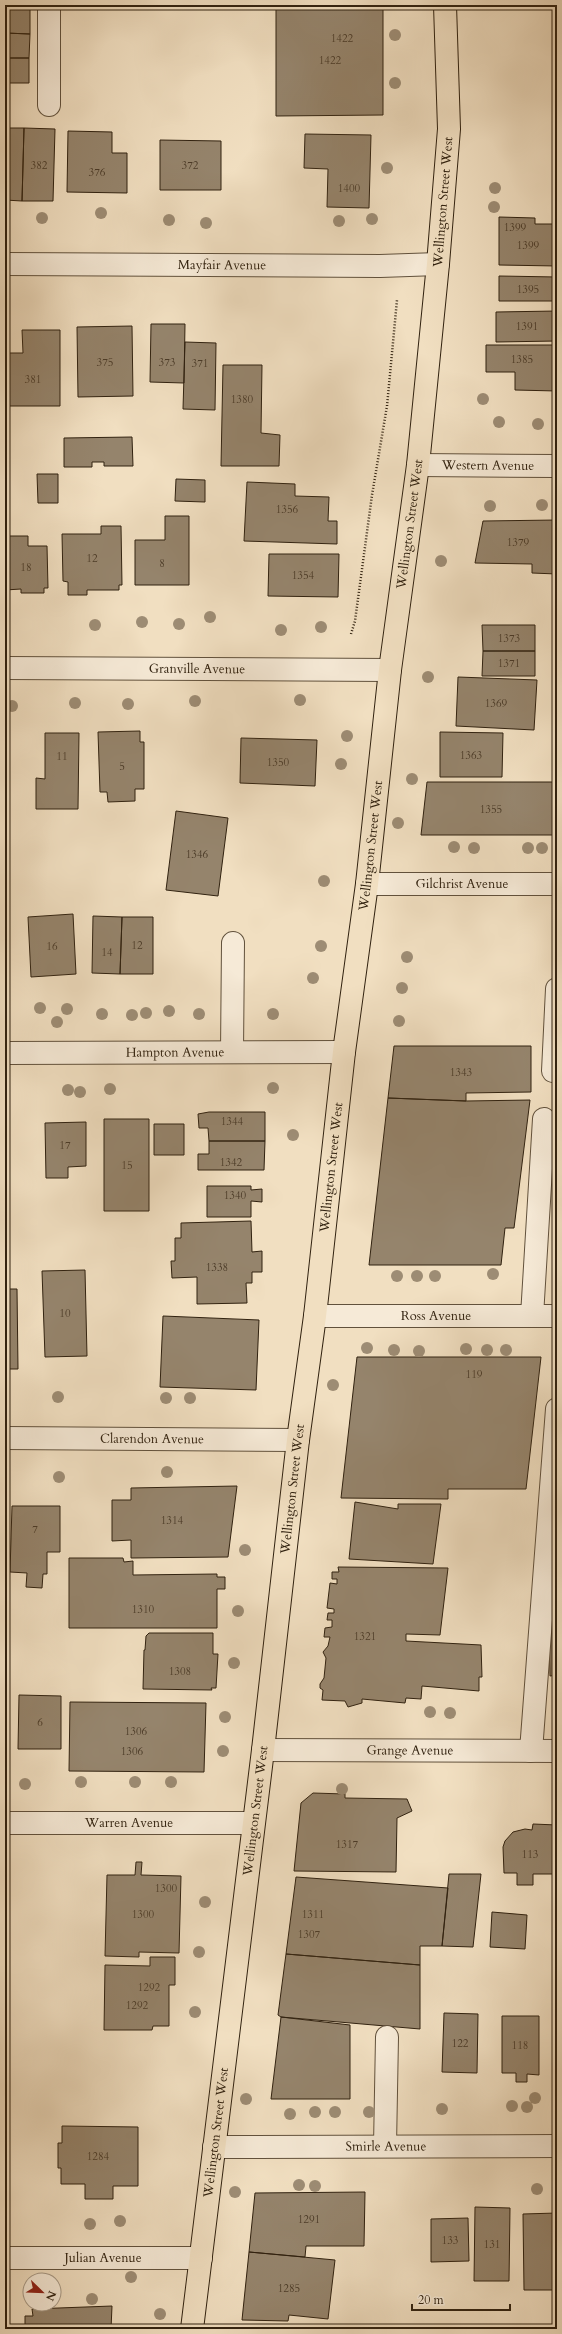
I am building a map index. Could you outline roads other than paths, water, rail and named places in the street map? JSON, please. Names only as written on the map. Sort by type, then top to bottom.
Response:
[{"type":"main road","name":"Wellington Street West","points":[[192,2329],[263,1750],[298,1440],[315,1316],[344,1052],[367,884],[390,670],[418,465],[438,264],[449,129],[445,5]]},
{"type":"street","points":[[49,5],[49,105]]},
{"type":"street","name":"Mayfair Avenue","points":[[5,264],[380,266],[438,264]]},
{"type":"street","name":"Western Avenue","points":[[418,465],[557,466]]},
{"type":"street","name":"Granville Avenue","points":[[5,668],[390,670]]},
{"type":"street","name":"Gilchrist Avenue","points":[[367,884],[557,884]]},
{"type":"street","points":[[232,1052],[234,943]]},
{"type":"street","points":[[553,1071],[557,989]]},
{"type":"street","name":"Hampton Avenue","points":[[5,1053],[344,1052]]},
{"type":"street","points":[[532,1316],[544,1119]]},
{"type":"street","name":"Ross Avenue","points":[[315,1316],[557,1316]]},
{"type":"street","points":[[531,1751],[557,1409]]},
{"type":"street","name":"Clarendon Avenue","points":[[5,1438],[298,1440]]},
{"type":"street","name":"Grange Avenue","points":[[263,1750],[557,1751]]},
{"type":"street","name":"Warren Avenue","points":[[5,1823],[253,1823]]},
{"type":"street","points":[[385,2146],[387,2037]]},
{"type":"street","name":"Smirle Avenue","points":[[214,2147],[557,2146]]},
{"type":"street","name":"Julian Avenue","points":[[5,2258],[201,2258]]}]
